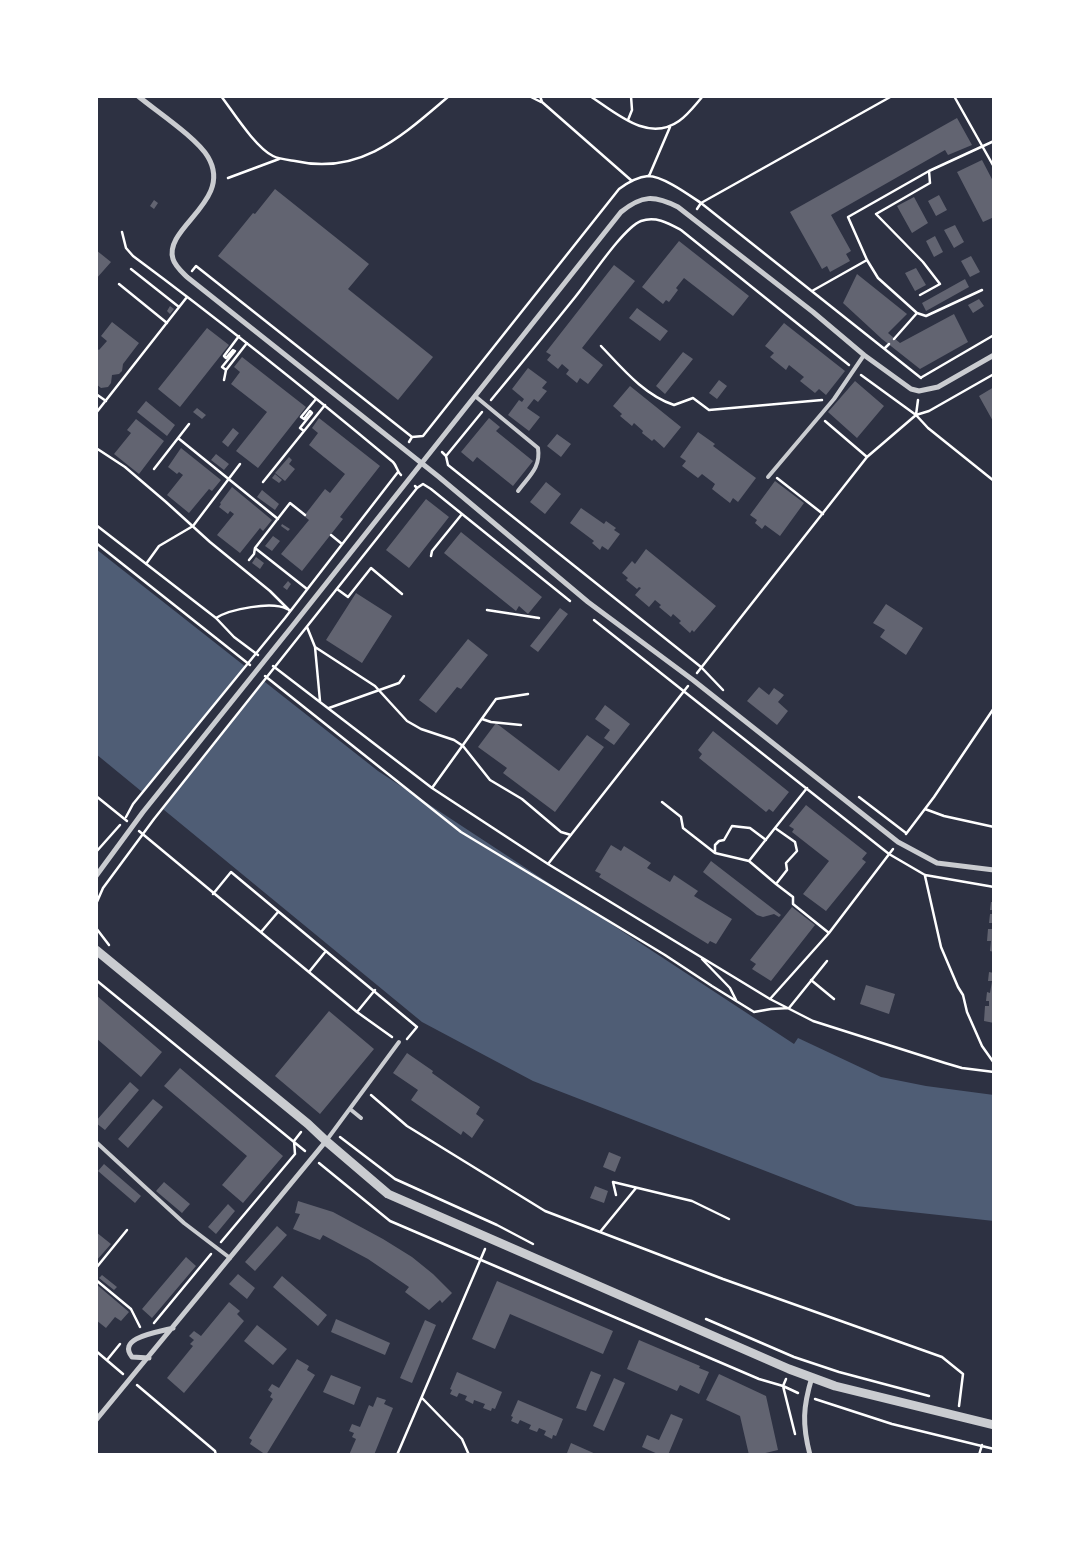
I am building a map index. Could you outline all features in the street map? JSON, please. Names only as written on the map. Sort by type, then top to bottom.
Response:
[{"type":"street","points":[[138,96],[204,152],[212,168],[212,187],[208,196],[176,240],[172,252],[173,260],[187,277],[421,463],[588,602],[693,680],[898,842],[937,863],[994,870]]},
{"type":"street","points":[[96,876],[143,812],[621,212],[632,203],[649,198],[660,199],[691,217],[813,312],[864,355],[910,389],[919,391],[938,387],[994,355]]},
{"type":"street","points":[[96,950],[308,1124],[388,1194],[789,1369],[835,1386],[994,1425]]},
{"type":"street","points":[[96,1420],[326,1141]]},
{"type":"street","points":[[149,1358],[132,1357],[128,1352],[128,1346],[139,1337],[173,1328]]},
{"type":"street","points":[[810,1455],[804,1430],[806,1396],[812,1377]]},
{"type":"lane","points":[[768,477],[834,399],[864,355]]},
{"type":"lane","points":[[475,396],[538,448],[540,460],[518,491]]},
{"type":"lane","points":[[326,1141],[401,1043]]},
{"type":"lane","points":[[350,1109],[361,1118]]},
{"type":"lane","points":[[96,1142],[184,1223],[230,1258]]},
{"type":"path","points":[[221,96],[259,145],[274,157],[312,165],[341,164],[380,149],[401,137],[450,96]]},
{"type":"path","points":[[529,96],[542,102],[632,181]]},
{"type":"path","points":[[540,96],[542,102]]},
{"type":"path","points":[[590,96],[628,120],[648,129],[659,130],[670,127],[681,120],[704,96]]},
{"type":"path","points":[[628,120],[632,110],[631,96]]},
{"type":"path","points":[[680,230],[701,203],[892,96]]},
{"type":"path","points":[[954,96],[994,167]]},
{"type":"path","points":[[649,176],[670,127]]},
{"type":"path","points":[[982,290],[926,316],[917,313],[878,278],[848,217],[929,171],[983,148],[994,141]]},
{"type":"path","points":[[228,178],[280,158]]},
{"type":"path","points":[[920,295],[940,284],[923,262],[876,214],[930,183],[929,171]]},
{"type":"path","points":[[423,436],[619,189],[632,181],[649,176],[672,184],[701,203],[921,378]]},
{"type":"path","points":[[446,456],[626,232],[641,221],[651,219]]},
{"type":"path","points":[[812,290],[868,260]]},
{"type":"path","points":[[178,290],[196,266],[412,437],[423,436],[446,456],[448,466],[701,666],[724,692]]},
{"type":"path","points":[[131,269],[179,308]]},
{"type":"path","points":[[120,284],[167,323]]},
{"type":"path","points":[[96,413],[187,297]]},
{"type":"path","points":[[894,339],[917,313]]},
{"type":"path","points":[[921,378],[994,335]]},
{"type":"path","points":[[226,370],[222,367],[235,351],[233,350],[226,358],[224,356],[239,336]]},
{"type":"path","points":[[224,380],[226,370],[248,343]]},
{"type":"path","points":[[885,348],[889,344]]},
{"type":"path","points":[[600,346],[631,377],[660,400],[674,405],[693,398],[709,410],[834,399]]},
{"type":"path","points":[[548,864],[693,680],[701,666],[867,458],[916,415],[921,378]]},
{"type":"path","points":[[96,394],[106,401]]},
{"type":"path","points":[[304,432],[300,428],[312,413],[310,411],[304,419],[301,417],[316,399]]},
{"type":"path","points":[[263,482],[325,405]]},
{"type":"path","points":[[916,415],[928,428],[994,481]]},
{"type":"path","points":[[819,416],[867,458]]},
{"type":"path","points":[[154,469],[189,424]]},
{"type":"path","points":[[393,462],[412,437]]},
{"type":"path","points":[[178,438],[278,518]]},
{"type":"path","points":[[96,448],[126,468],[245,571],[270,590],[290,611]]},
{"type":"path","points":[[146,564],[159,546],[192,526],[240,464]]},
{"type":"path","points":[[96,852],[125,820],[133,804],[285,618],[398,472]]},
{"type":"path","points":[[771,473],[823,514]]},
{"type":"path","points":[[96,904],[103,888],[143,834],[417,488]]},
{"type":"path","points":[[249,560],[254,554],[254,548],[290,503],[305,514]]},
{"type":"path","points":[[432,556],[432,551],[462,514]]},
{"type":"path","points":[[96,524],[216,618],[234,637],[265,660]]},
{"type":"path","points":[[331,535],[342,544]]},
{"type":"path","points":[[96,542],[218,637]]},
{"type":"path","points":[[96,542],[251,665]]},
{"type":"path","points":[[254,548],[307,589]]},
{"type":"path","points":[[337,589],[348,597],[371,568],[402,594]]},
{"type":"path","points":[[216,618],[225,612],[269,606],[281,606],[290,611]]},
{"type":"path","points":[[487,610],[539,618]]},
{"type":"path","points":[[307,627],[315,647],[320,700]]},
{"type":"path","points":[[315,647],[380,690],[407,721],[421,729],[454,740],[464,746],[490,780],[522,799],[561,832],[571,835]]},
{"type":"path","points":[[273,666],[320,700],[432,788],[548,864],[770,999],[813,1022],[962,1068],[994,1072]]},
{"type":"path","points":[[258,671],[461,832],[657,950],[754,1012],[789,1008],[827,961]]},
{"type":"path","points":[[329,708],[399,682],[404,676]]},
{"type":"path","points":[[432,788],[498,697],[528,694]]},
{"type":"path","points":[[770,999],[829,933],[925,809],[994,708]]},
{"type":"path","points":[[482,719],[521,725]]},
{"type":"path","points":[[750,861],[807,788]]},
{"type":"path","points":[[856,795],[906,833]]},
{"type":"path","points":[[96,796],[134,826],[213,894],[357,1012],[401,1043],[417,1027],[375,990],[231,872],[213,894]]},
{"type":"path","points":[[662,802],[681,817],[682,828],[715,853],[750,861],[793,897],[793,904],[829,933]]},
{"type":"path","points":[[925,809],[952,818],[994,827]]},
{"type":"path","points":[[715,853],[715,845],[719,841],[724,840],[732,826],[750,828],[766,840]]},
{"type":"path","points":[[775,828],[795,842],[797,851],[786,863],[787,870],[776,884]]},
{"type":"path","points":[[925,875],[941,947],[963,995],[967,1012],[982,1046],[994,1063]]},
{"type":"path","points":[[261,932],[278,912]]},
{"type":"path","points":[[96,928],[110,945]]},
{"type":"path","points":[[309,972],[326,951]]},
{"type":"path","points":[[699,956],[730,988],[737,1002]]},
{"type":"path","points":[[811,980],[834,999]]},
{"type":"path","points":[[357,1012],[375,990]]},
{"type":"path","points":[[364,1089],[407,1126],[545,1212],[722,1279],[942,1357],[963,1374],[960,1404],[950,1402]]},
{"type":"path","points":[[334,1131],[395,1179],[497,1225],[539,1247]]},
{"type":"path","points":[[616,1195],[613,1182],[692,1201],[729,1219]]},
{"type":"path","points":[[600,1232],[636,1188]]},
{"type":"path","points":[[396,1455],[480,1259],[497,1225]]},
{"type":"path","points":[[96,1268],[127,1230]]},
{"type":"path","points":[[96,1280],[131,1309],[141,1330]]},
{"type":"path","points":[[703,1318],[794,1357],[839,1372],[932,1397]]},
{"type":"path","points":[[96,1351],[220,1455]]},
{"type":"path","points":[[794,1357],[783,1386],[796,1440]]},
{"type":"path","points":[[422,1398],[462,1439],[469,1455]]},
{"type":"path","points":[[979,1455],[982,1445]]},
{"type":"path","points":[[215,1451],[216,1455]]},
{"type":"water","points":[[96,549],[378,771],[794,1044],[798,1038],[881,1077],[926,1086],[994,1095],[994,1221],[856,1206],[533,1081],[422,1022],[96,754]]},
{"type":"pier","points":[[96,547],[219,642],[218,643]]},
{"type":"pier","points":[[247,664],[266,679],[161,810],[141,794]]},
{"type":"building","points":[[957,118],[972,145],[948,155],[945,150],[831,215],[851,251],[846,254],[850,261],[830,272],[827,266],[822,269],[790,212]]},
{"type":"building","points":[[982,160],[994,183],[994,217],[983,222],[957,172]]},
{"type":"building","points":[[275,189],[369,264],[348,289],[433,357],[398,400],[218,256]]},
{"type":"building","points":[[939,195],[947,210],[936,216],[928,201]]},
{"type":"building","points":[[914,197],[928,223],[912,233],[897,206]]},
{"type":"building","points":[[154,200],[158,203],[154,209],[150,206]]},
{"type":"building","points":[[955,225],[964,242],[954,248],[944,230]]},
{"type":"building","points":[[935,236],[943,252],[934,257],[926,241]]},
{"type":"building","points":[[679,241],[749,296],[733,316],[684,278],[669,302],[666,300],[663,304],[642,287]]},
{"type":"building","points":[[96,250],[111,262],[96,279]]},
{"type":"building","points":[[971,256],[980,272],[970,277],[961,261]]},
{"type":"building","points":[[614,265],[635,281],[582,348],[603,365],[588,384],[580,378],[577,383],[566,374],[569,370],[562,364],[558,369],[547,360],[551,355],[546,352]]},
{"type":"building","points":[[916,268],[926,285],[915,291],[905,273]]},
{"type":"building","points":[[857,274],[907,314],[888,333],[900,343],[954,314],[968,342],[920,369],[882,339],[843,303]]},
{"type":"building","points":[[965,279],[969,287],[926,311],[922,303]]},
{"type":"building","points":[[979,299],[984,306],[973,313],[968,305]]},
{"type":"building","points":[[170,306],[174,309],[170,314],[167,311]]},
{"type":"building","points":[[637,308],[668,331],[660,341],[629,318]]},
{"type":"building","points":[[112,322],[139,343],[123,364],[122,371],[119,374],[112,375],[111,383],[108,387],[101,388],[96,384],[96,348],[99,350],[107,341],[101,336]]},
{"type":"building","points":[[784,323],[845,371],[826,395],[819,389],[815,393],[800,381],[804,377],[789,365],[786,370],[770,357],[774,353],[765,346]]},
{"type":"building","points":[[207,328],[229,345],[180,407],[158,389]]},
{"type":"building","points":[[683,352],[693,359],[665,394],[656,386]]},
{"type":"building","points":[[242,357],[306,407],[258,468],[236,451],[267,412],[231,384],[240,372],[234,367]]},
{"type":"building","points":[[528,368],[547,382],[542,388],[547,391],[538,402],[534,399],[527,408],[540,417],[529,431],[508,415],[519,400],[522,402],[524,399],[512,389]]},
{"type":"building","points":[[719,380],[727,386],[717,399],[709,393]]},
{"type":"building","points":[[855,381],[884,406],[857,438],[828,412]]},
{"type":"building","points":[[630,386],[681,427],[664,448],[654,439],[652,441],[642,433],[643,431],[634,423],[632,426],[620,416],[622,414],[613,406]]},
{"type":"building","points":[[994,387],[994,423],[979,396]]},
{"type":"building","points":[[146,401],[175,425],[167,436],[137,412]]},
{"type":"building","points":[[197,408],[206,415],[202,419],[193,412]]},
{"type":"building","points":[[319,418],[380,466],[340,517],[343,519],[302,571],[281,554],[309,520],[304,516],[325,489],[330,493],[345,474],[309,445],[318,433],[312,428]]},
{"type":"building","points":[[489,418],[500,427],[496,431],[533,461],[513,486],[477,457],[473,462],[461,452]]},
{"type":"building","points":[[136,419],[164,441],[139,474],[114,454],[131,433],[127,430]]},
{"type":"building","points":[[233,428],[239,433],[228,447],[222,442]]},
{"type":"building","points":[[698,432],[715,444],[713,446],[756,478],[738,502],[733,498],[730,503],[712,489],[715,484],[702,474],[698,478],[682,466],[686,461],[680,457]]},
{"type":"building","points":[[557,434],[571,444],[561,457],[547,446]]},
{"type":"building","points":[[181,448],[221,480],[212,491],[209,489],[189,513],[167,495],[183,475],[179,472],[177,474],[168,467]]},
{"type":"building","points":[[216,454],[229,464],[224,470],[211,460]]},
{"type":"building","points":[[289,457],[292,460],[289,464],[295,469],[285,481],[275,473]]},
{"type":"building","points":[[275,474],[282,480],[279,483],[272,478]]},
{"type":"building","points":[[775,481],[804,503],[780,536],[765,525],[762,529],[755,523],[757,520],[750,515]]},
{"type":"building","points":[[546,482],[561,494],[545,514],[530,502]]},
{"type":"building","points":[[232,487],[272,520],[263,531],[260,528],[240,553],[217,535],[234,514],[230,511],[228,514],[219,507]]},
{"type":"building","points":[[262,490],[279,504],[275,510],[257,497]]},
{"type":"building","points":[[426,499],[449,517],[409,568],[386,550]]},
{"type":"building","points":[[581,508],[604,524],[606,521],[616,528],[614,530],[620,534],[608,550],[602,546],[600,550],[592,543],[594,541],[570,523]]},
{"type":"building","points":[[282,524],[290,529],[288,531],[281,526]]},
{"type":"building","points":[[461,532],[542,597],[528,614],[519,606],[516,611],[444,553]]},
{"type":"building","points":[[273,536],[280,541],[272,551],[265,546]]},
{"type":"building","points":[[646,549],[716,606],[694,632],[692,630],[690,633],[679,623],[681,621],[673,614],[671,617],[659,607],[661,605],[655,600],[649,607],[635,595],[641,588],[637,589],[626,580],[628,578],[622,573],[632,561],[635,564]]},
{"type":"building","points":[[256,557],[264,563],[260,569],[252,563]]},
{"type":"building","points":[[288,581],[291,584],[287,590],[283,587]]},
{"type":"building","points":[[356,593],[392,616],[362,663],[326,640]]},
{"type":"building","points":[[886,604],[923,628],[906,655],[880,637],[885,630],[873,623]]},
{"type":"building","points":[[560,608],[568,614],[538,652],[530,646]]},
{"type":"building","points":[[468,639],[488,655],[461,689],[457,687],[436,713],[419,700]]},
{"type":"building","points":[[759,687],[769,695],[774,688],[784,695],[778,702],[788,711],[777,725],[747,701]]},
{"type":"building","points":[[605,705],[630,724],[614,745],[604,738],[610,730],[595,719]]},
{"type":"building","points":[[496,723],[559,771],[587,735],[604,747],[555,812],[503,773],[507,768],[478,747]]},
{"type":"building","points":[[713,731],[789,792],[773,812],[769,809],[766,812],[699,758],[702,754],[698,750]]},
{"type":"building","points":[[806,805],[867,853],[862,859],[866,862],[826,911],[803,894],[829,861],[792,832],[794,829],[789,826]]},
{"type":"building","points":[[611,845],[621,851],[624,846],[651,863],[647,868],[670,882],[674,875],[698,891],[694,896],[732,919],[716,944],[710,941],[708,944],[599,877],[601,874],[595,871]]},
{"type":"building","points":[[711,861],[781,915],[779,917],[774,914],[763,917],[757,915],[703,872]]},
{"type":"building","points":[[991,902],[994,902],[994,910],[990,910]]},
{"type":"building","points":[[792,907],[815,925],[771,981],[752,969],[756,964],[750,960]]},
{"type":"building","points":[[990,914],[994,914],[994,923],[989,923]]},
{"type":"building","points":[[988,929],[994,929],[994,952],[990,951],[991,941],[987,941]]},
{"type":"building","points":[[989,972],[994,973],[994,1023],[984,1021],[985,1006],[989,1006],[989,1001],[986,1001],[987,992],[990,993],[992,981],[988,981]]},
{"type":"building","points":[[866,985],[895,994],[889,1014],[860,1004]]},
{"type":"building","points":[[96,995],[162,1052],[141,1077],[96,1038]]},
{"type":"building","points":[[329,1011],[374,1049],[320,1114],[275,1076]]},
{"type":"building","points":[[407,1053],[480,1107],[476,1114],[484,1120],[472,1138],[463,1131],[461,1135],[411,1100],[418,1090],[393,1073]]},
{"type":"building","points":[[180,1068],[283,1156],[243,1203],[222,1185],[247,1156],[164,1086]]},
{"type":"building","points":[[130,1082],[139,1090],[105,1130],[96,1121]]},
{"type":"building","points":[[153,1099],[163,1107],[128,1148],[118,1139]]},
{"type":"building","points":[[609,1152],[621,1157],[615,1172],[603,1167]]},
{"type":"building","points":[[104,1164],[141,1196],[135,1203],[98,1171]]},
{"type":"building","points":[[164,1182],[190,1204],[182,1213],[156,1191]]},
{"type":"building","points":[[595,1186],[608,1191],[604,1203],[590,1198]]},
{"type":"building","points":[[298,1201],[333,1212],[383,1239],[412,1257],[452,1293],[442,1303],[440,1300],[429,1310],[405,1292],[409,1287],[368,1259],[323,1235],[320,1240],[293,1229],[300,1214],[295,1213]]},
{"type":"building","points":[[228,1204],[235,1211],[216,1234],[208,1227]]},
{"type":"building","points":[[277,1226],[287,1235],[255,1271],[245,1262]]},
{"type":"building","points":[[96,1232],[111,1244],[96,1261]]},
{"type":"building","points":[[186,1257],[196,1266],[152,1318],[142,1309]]},
{"type":"building","points":[[238,1274],[255,1288],[247,1299],[229,1284]]},
{"type":"building","points":[[102,1275],[117,1287],[114,1290],[99,1278]]},
{"type":"building","points":[[282,1276],[327,1315],[318,1326],[273,1287]]},
{"type":"building","points":[[497,1281],[613,1331],[603,1354],[510,1314],[495,1349],[472,1339]]},
{"type":"building","points":[[96,1284],[129,1312],[121,1321],[115,1317],[106,1328],[96,1320]]},
{"type":"building","points":[[229,1302],[240,1311],[237,1314],[244,1321],[184,1393],[167,1378],[193,1346],[190,1344],[194,1340],[189,1336],[194,1331],[201,1336]]},
{"type":"building","points":[[336,1319],[390,1343],[385,1355],[331,1332]]},
{"type":"building","points":[[425,1320],[436,1325],[412,1383],[400,1378]]},
{"type":"building","points":[[257,1325],[287,1349],[273,1365],[244,1341]]},
{"type":"building","points":[[639,1340],[700,1366],[699,1368],[709,1372],[699,1394],[680,1385],[677,1391],[627,1369]]},
{"type":"building","points":[[297,1359],[309,1366],[307,1370],[315,1375],[266,1455],[250,1444],[252,1440],[249,1438],[273,1399],[270,1397],[272,1393],[268,1390],[272,1384],[279,1388]]},
{"type":"building","points":[[591,1371],[601,1375],[586,1411],[576,1408]]},
{"type":"building","points":[[457,1372],[502,1392],[495,1409],[492,1408],[491,1411],[483,1408],[485,1404],[474,1400],[473,1404],[465,1400],[467,1396],[459,1393],[457,1397],[450,1394],[452,1390],[450,1389]]},
{"type":"building","points":[[719,1374],[766,1396],[778,1450],[749,1455],[740,1416],[706,1400]]},
{"type":"building","points":[[331,1375],[361,1387],[354,1405],[323,1392]]},
{"type":"building","points":[[614,1378],[625,1383],[604,1431],[593,1426]]},
{"type":"building","points":[[377,1397],[386,1400],[384,1404],[393,1408],[374,1455],[349,1455],[356,1439],[352,1437],[354,1433],[349,1431],[352,1424],[360,1427],[369,1405],[373,1407]]},
{"type":"building","points":[[518,1400],[563,1419],[556,1436],[553,1435],[552,1439],[544,1435],[546,1431],[539,1428],[537,1432],[529,1429],[531,1425],[520,1420],[518,1424],[511,1421],[513,1417],[511,1416]]},
{"type":"building","points":[[671,1414],[683,1419],[668,1455],[660,1455],[642,1447],[647,1435],[659,1440]]},
{"type":"building","points":[[571,1443],[598,1455],[571,1455],[567,1453]]}]
